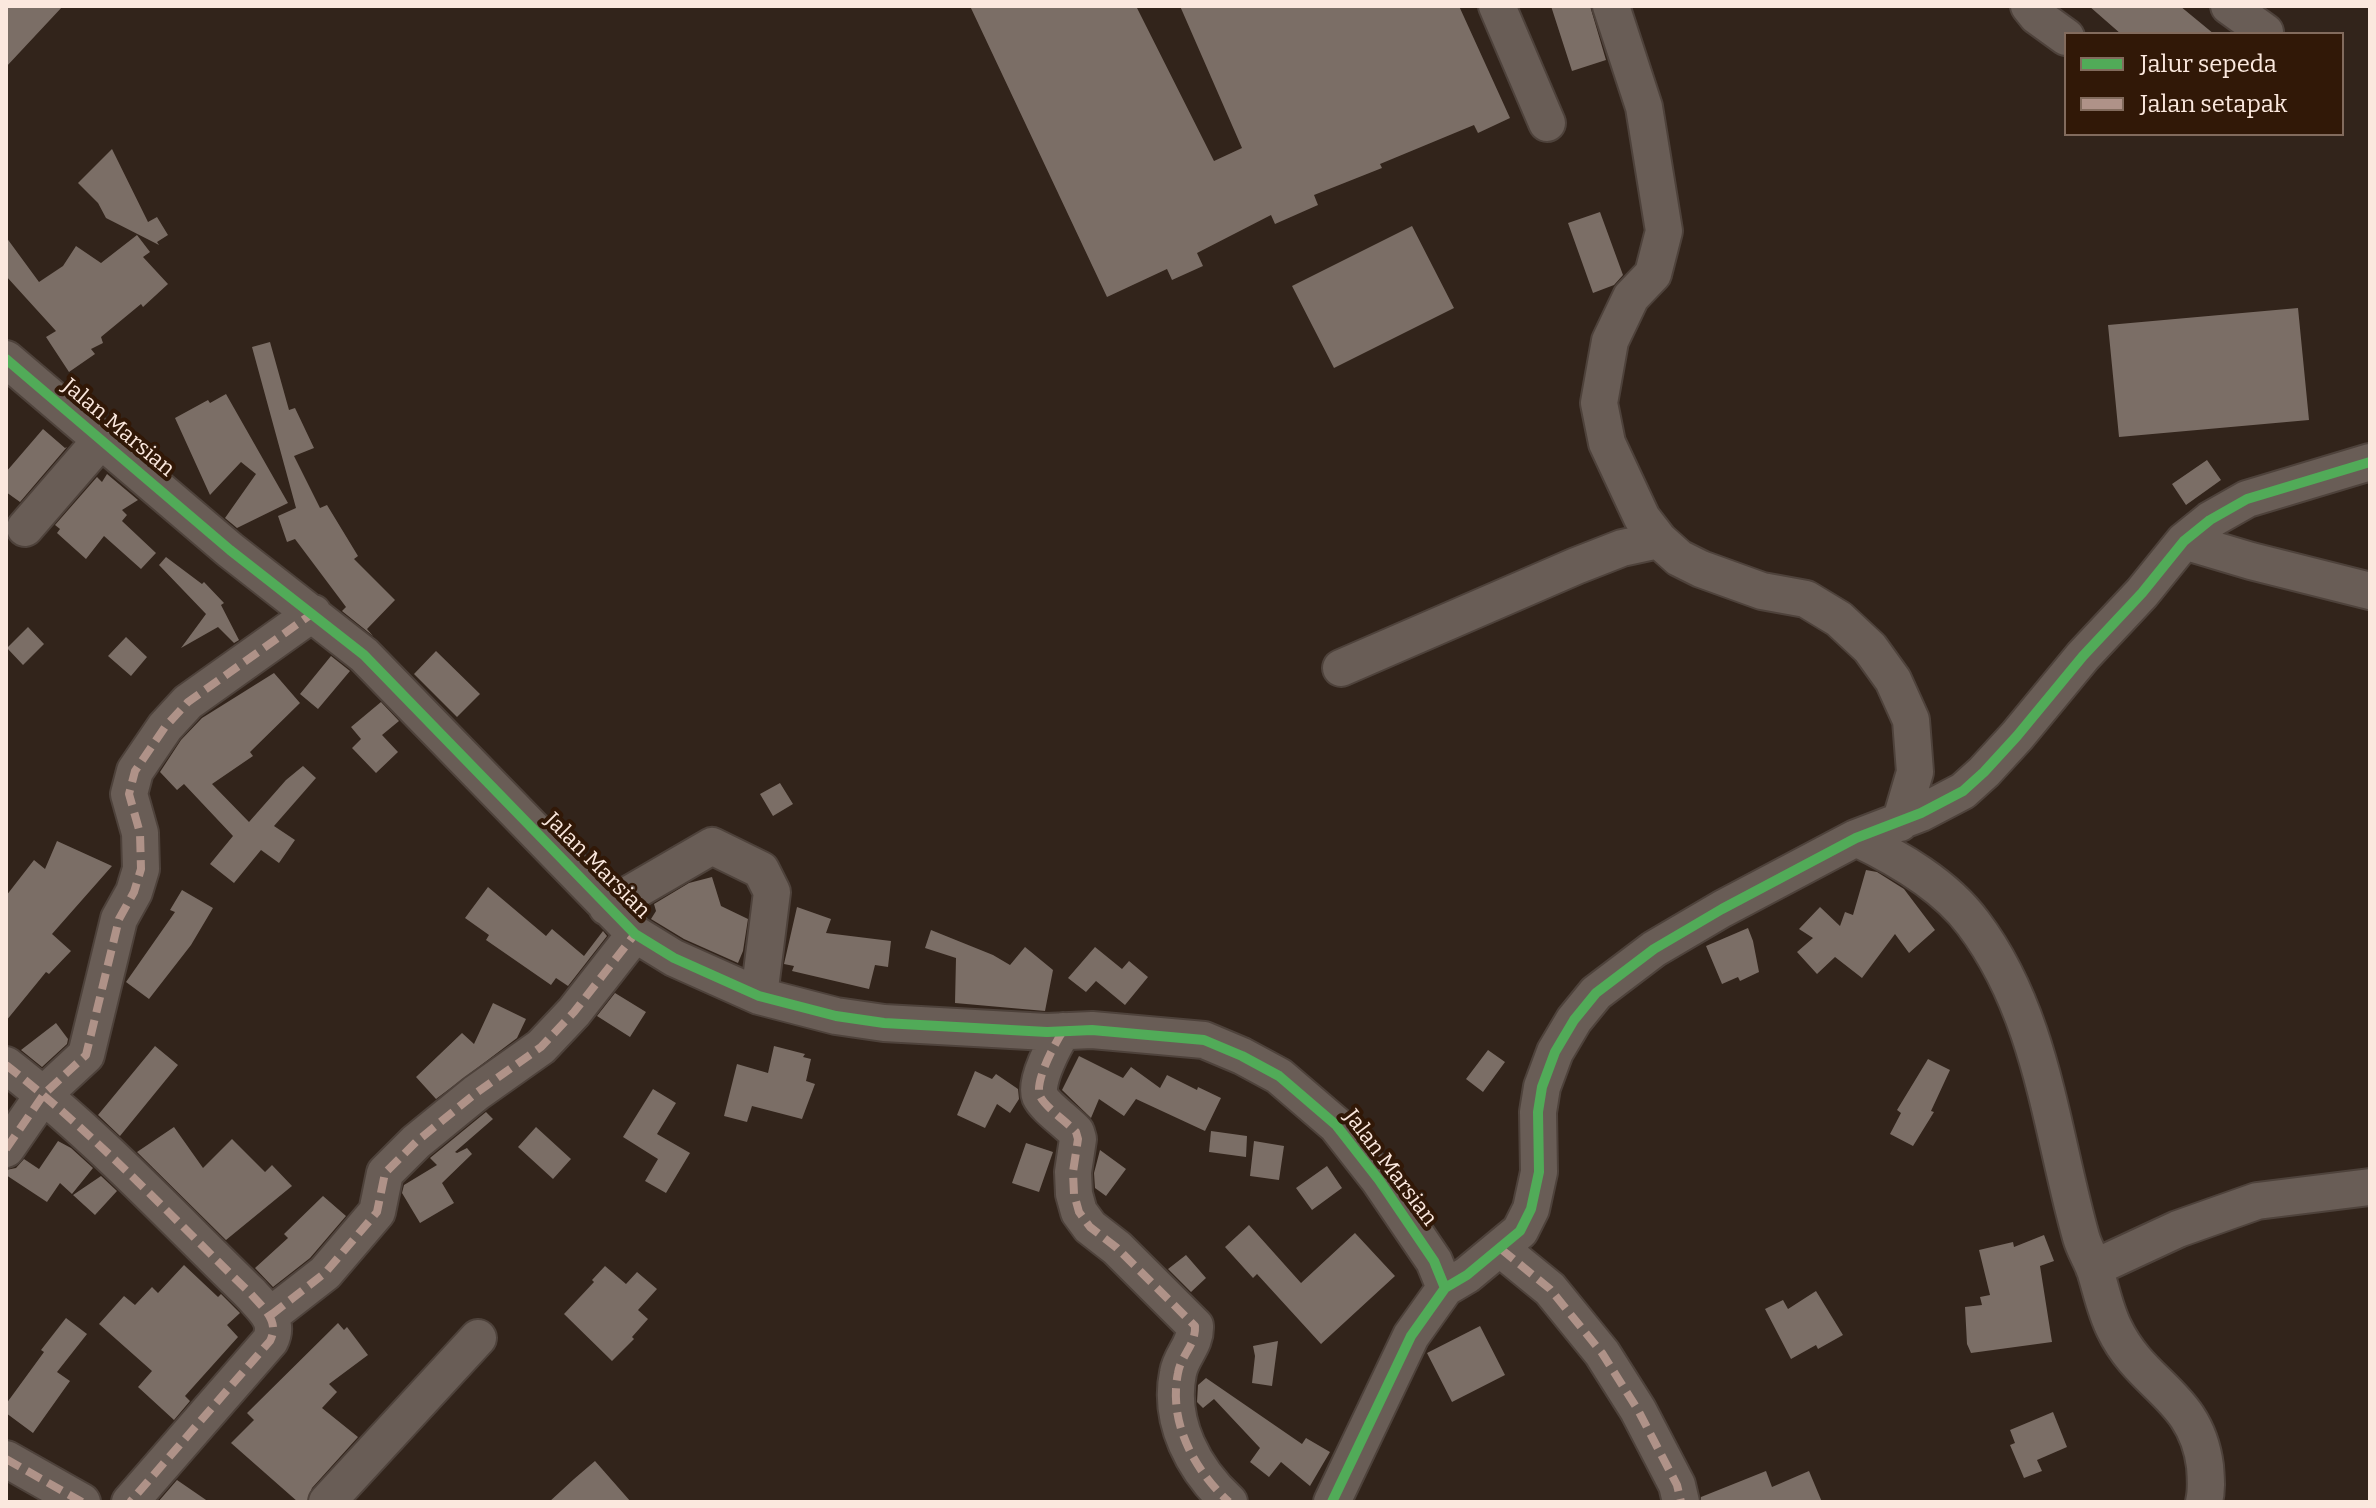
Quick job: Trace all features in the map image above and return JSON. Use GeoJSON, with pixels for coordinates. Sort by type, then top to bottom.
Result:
{"type":"FeatureCollection","features":[{"type":"Feature","properties":{"kind":"street"},"geometry":{"type":"LineString","coordinates":[[1497,6],[1547,123]]}},
{"type":"Feature","properties":{"kind":"street"},"geometry":{"type":"LineString","coordinates":[[1611,6],[1644,107],[1664,231],[1653,274],[1631,297],[1610,341],[1599,403],[1607,443],[1642,518],[1659,540],[1679,558],[1762,591],[1806,599],[1839,619],[1870,648],[1893,680],[1911,720],[1915,772],[1900,823]]}},
{"type":"Feature","properties":{"kind":"street"},"geometry":{"type":"LineString","coordinates":[[2029,6],[2037,16],[2064,36]]}},
{"type":"Feature","properties":{"kind":"street"},"geometry":{"type":"LineString","coordinates":[[2229,6],[2265,32]]}},
{"type":"Feature","properties":{"kind":"street","name":"Jalan Marsian"},"geometry":{"type":"LineString","coordinates":[[6,359],[230,550],[364,655],[635,934],[674,958],[759,996],[836,1016],[884,1023],[1092,1030],[1204,1040],[1279,1076],[1336,1125],[1379,1180],[1434,1261],[1445,1288]]}},
{"type":"Feature","properties":{"kind":"street"},"geometry":{"type":"LineString","coordinates":[[25,528],[101,440]]}},
{"type":"Feature","properties":{"kind":"street"},"geometry":{"type":"LineString","coordinates":[[1332,1502],[1411,1336],[1445,1288],[1501,1249],[1520,1231],[1531,1209],[1539,1172],[1538,1112],[1542,1087],[1555,1052],[1574,1020],[1596,993],[1654,949],[1692,926],[1856,838],[1900,823],[1963,791],[1984,772],[2184,541],[2210,520],[2247,499],[2370,462]]}},
{"type":"Feature","properties":{"kind":"street"},"geometry":{"type":"LineString","coordinates":[[1341,668],[1576,566],[1622,548],[1659,540]]}},
{"type":"Feature","properties":{"kind":"street"},"geometry":{"type":"LineString","coordinates":[[2184,541],[2370,591]]}},
{"type":"Feature","properties":{"kind":"street"},"geometry":{"type":"LineString","coordinates":[[6,1149],[44,1094],[86,1055],[119,919],[134,892],[141,869],[140,833],[129,794],[135,771],[165,727],[188,702],[313,613]]}},
{"type":"Feature","properties":{"kind":"street"},"geometry":{"type":"LineString","coordinates":[[1856,838],[1900,859],[1952,899],[1973,922],[1996,958],[2028,1027],[2082,1239],[2113,1325],[2127,1352],[2190,1416],[2202,1443],[2207,1490],[2204,1502]]}},
{"type":"Feature","properties":{"kind":"street"},"geometry":{"type":"LineString","coordinates":[[607,907],[712,846],[761,870],[773,896],[759,996]]}},
{"type":"Feature","properties":{"kind":"street"},"geometry":{"type":"LineString","coordinates":[[271,1315],[325,1273],[377,1212],[385,1173],[416,1142],[476,1093],[541,1047],[574,1012],[635,934]]}},
{"type":"Feature","properties":{"kind":"street"},"geometry":{"type":"LineString","coordinates":[[1063,1031],[1039,1087],[1040,1096],[1076,1132],[1078,1139],[1073,1172],[1079,1212],[1090,1227],[1117,1248],[1195,1326],[1194,1341],[1178,1371],[1179,1425],[1197,1469],[1229,1502]]}},
{"type":"Feature","properties":{"kind":"street"},"geometry":{"type":"LineString","coordinates":[[6,1065],[44,1094],[271,1315],[274,1334],[270,1341],[130,1502]]}},
{"type":"Feature","properties":{"kind":"street"},"geometry":{"type":"LineString","coordinates":[[2094,1268],[2178,1229],[2257,1201],[2370,1187]]}},
{"type":"Feature","properties":{"kind":"street"},"geometry":{"type":"LineString","coordinates":[[1501,1249],[1550,1289],[1602,1353],[1638,1410],[1677,1485],[1681,1502]]}},
{"type":"Feature","properties":{"kind":"street"},"geometry":{"type":"LineString","coordinates":[[327,1502],[478,1338]]}},
{"type":"Feature","properties":{"kind":"street"},"geometry":{"type":"LineString","coordinates":[[6,1459],[82,1502]]}},
{"type":"Feature","properties":{"kind":"building"},"geometry":{"type":"Polygon","coordinates":[[[6,6],[63,6],[6,67],[6,6]]]}},
{"type":"Feature","properties":{"kind":"building"},"geometry":{"type":"Polygon","coordinates":[[[970,6],[1136,6],[1214,161],[1242,148],[1180,6],[1459,6],[1510,118],[1478,133],[1474,125],[1380,164],[1382,168],[1314,195],[1318,205],[1275,224],[1271,215],[1197,253],[1203,266],[1172,280],[1167,269],[1107,297],[970,6]]]}},
{"type":"Feature","properties":{"kind":"building"},"geometry":{"type":"Polygon","coordinates":[[[1551,6],[1590,6],[1606,60],[1572,71],[1551,6]]]}},
{"type":"Feature","properties":{"kind":"building"},"geometry":{"type":"Polygon","coordinates":[[[2089,6],[2180,6],[2212,32],[2119,32],[2089,6]]]}},
{"type":"Feature","properties":{"kind":"building"},"geometry":{"type":"Polygon","coordinates":[[[112,149],[148,222],[157,217],[168,235],[157,242],[159,245],[106,218],[98,203],[78,183],[112,149]]]}},
{"type":"Feature","properties":{"kind":"building"},"geometry":{"type":"Polygon","coordinates":[[[1600,212],[1623,275],[1614,285],[1593,293],[1568,223],[1600,212]]]}},
{"type":"Feature","properties":{"kind":"building"},"geometry":{"type":"Polygon","coordinates":[[[1412,226],[1454,308],[1334,368],[1292,286],[1412,226]]]}},
{"type":"Feature","properties":{"kind":"building"},"geometry":{"type":"Polygon","coordinates":[[[137,235],[150,252],[143,257],[168,284],[143,307],[141,304],[101,337],[103,343],[91,349],[95,354],[69,372],[46,337],[56,331],[6,276],[6,237],[39,282],[63,266],[76,246],[101,263],[137,235]]]}},
{"type":"Feature","properties":{"kind":"building"},"geometry":{"type":"Polygon","coordinates":[[[2298,308],[2309,420],[2119,437],[2108,325],[2298,308]]]}},
{"type":"Feature","properties":{"kind":"building"},"geometry":{"type":"Polygon","coordinates":[[[270,342],[289,410],[295,408],[314,448],[294,456],[320,508],[327,505],[358,556],[354,559],[395,600],[367,629],[373,636],[342,611],[346,607],[295,539],[287,542],[278,516],[296,508],[252,347],[270,342]]]}},
{"type":"Feature","properties":{"kind":"building"},"geometry":{"type":"Polygon","coordinates":[[[226,394],[288,503],[237,528],[225,518],[256,474],[241,462],[210,495],[175,418],[226,394]]]}},
{"type":"Feature","properties":{"kind":"building"},"geometry":{"type":"Polygon","coordinates":[[[43,429],[67,447],[20,502],[6,492],[6,472],[43,429]]]}},
{"type":"Feature","properties":{"kind":"building"},"geometry":{"type":"Polygon","coordinates":[[[2207,460],[2221,480],[2186,505],[2172,484],[2207,460]]]}},
{"type":"Feature","properties":{"kind":"building"},"geometry":{"type":"Polygon","coordinates":[[[107,474],[138,500],[122,510],[127,515],[122,521],[156,553],[141,569],[104,536],[86,559],[57,533],[60,529],[55,525],[97,477],[102,482],[107,474]]]}},
{"type":"Feature","properties":{"kind":"building"},"geometry":{"type":"Polygon","coordinates":[[[166,557],[202,584],[204,582],[224,603],[221,605],[239,640],[234,643],[218,627],[181,648],[206,614],[159,565],[166,557]]]}},
{"type":"Feature","properties":{"kind":"building"},"geometry":{"type":"Polygon","coordinates":[[[28,627],[44,644],[23,665],[7,648],[28,627]]]}},
{"type":"Feature","properties":{"kind":"building"},"geometry":{"type":"Polygon","coordinates":[[[126,637],[147,657],[131,676],[108,656],[126,637]]]}},
{"type":"Feature","properties":{"kind":"building"},"geometry":{"type":"Polygon","coordinates":[[[436,651],[480,694],[457,717],[414,674],[436,651]]]}},
{"type":"Feature","properties":{"kind":"building"},"geometry":{"type":"Polygon","coordinates":[[[331,656],[350,671],[318,709],[300,694],[331,656]]]}},
{"type":"Feature","properties":{"kind":"building"},"geometry":{"type":"Polygon","coordinates":[[[274,673],[300,703],[250,752],[253,756],[212,784],[249,822],[286,780],[303,766],[316,778],[274,826],[295,840],[279,863],[261,850],[234,883],[210,864],[233,836],[184,784],[177,790],[160,772],[181,740],[202,718],[274,673]]]}},
{"type":"Feature","properties":{"kind":"building"},"geometry":{"type":"Polygon","coordinates":[[[381,702],[399,721],[382,735],[398,752],[376,773],[352,748],[361,739],[351,727],[381,702]]]}},
{"type":"Feature","properties":{"kind":"building"},"geometry":{"type":"Polygon","coordinates":[[[780,783],[793,804],[773,816],[760,794],[780,783]]]}},
{"type":"Feature","properties":{"kind":"building"},"geometry":{"type":"Polygon","coordinates":[[[57,841],[112,866],[52,934],[71,951],[49,974],[46,972],[6,1021],[6,896],[34,860],[45,869],[57,841]]]}},
{"type":"Feature","properties":{"kind":"building"},"geometry":{"type":"Polygon","coordinates":[[[1866,870],[1877,872],[1904,889],[1935,930],[1909,953],[1895,934],[1862,978],[1835,957],[1817,974],[1797,952],[1813,938],[1799,929],[1820,907],[1840,926],[1845,912],[1853,915],[1866,870]]]}},
{"type":"Feature","properties":{"kind":"building"},"geometry":{"type":"Polygon","coordinates":[[[712,877],[721,906],[748,919],[738,963],[684,939],[651,919],[656,911],[654,904],[689,883],[712,877]]]}},
{"type":"Feature","properties":{"kind":"building"},"geometry":{"type":"Polygon","coordinates":[[[488,887],[546,936],[552,929],[584,956],[603,931],[607,936],[568,986],[556,978],[551,985],[486,940],[489,935],[465,918],[488,887]]]}},
{"type":"Feature","properties":{"kind":"building"},"geometry":{"type":"Polygon","coordinates":[[[182,890],[213,908],[191,945],[149,999],[126,982],[175,912],[170,910],[182,890]]]}},
{"type":"Feature","properties":{"kind":"building"},"geometry":{"type":"Polygon","coordinates":[[[797,907],[831,919],[826,933],[891,941],[888,967],[875,965],[869,989],[792,971],[794,966],[784,964],[797,907]]]}},
{"type":"Feature","properties":{"kind":"building"},"geometry":{"type":"Polygon","coordinates":[[[1748,928],[1759,972],[1740,981],[1738,977],[1722,984],[1706,946],[1748,928]]]}},
{"type":"Feature","properties":{"kind":"building"},"geometry":{"type":"Polygon","coordinates":[[[931,930],[1010,965],[1025,947],[1053,970],[1045,1011],[955,1003],[956,958],[925,948],[931,930]]]}},
{"type":"Feature","properties":{"kind":"building"},"geometry":{"type":"Polygon","coordinates":[[[1095,947],[1122,969],[1129,961],[1148,977],[1125,1005],[1096,981],[1086,992],[1068,978],[1095,947]]]}},
{"type":"Feature","properties":{"kind":"building"},"geometry":{"type":"Polygon","coordinates":[[[615,993],[646,1012],[630,1037],[597,1016],[615,993]]]}},
{"type":"Feature","properties":{"kind":"building"},"geometry":{"type":"Polygon","coordinates":[[[493,1003],[526,1019],[517,1038],[436,1099],[416,1077],[462,1033],[474,1044],[493,1003]]]}},
{"type":"Feature","properties":{"kind":"building"},"geometry":{"type":"Polygon","coordinates":[[[56,1023],[68,1039],[67,1044],[42,1067],[21,1050],[56,1023]]]}},
{"type":"Feature","properties":{"kind":"building"},"geometry":{"type":"Polygon","coordinates":[[[155,1046],[178,1065],[120,1136],[98,1115],[155,1046]]]}},
{"type":"Feature","properties":{"kind":"building"},"geometry":{"type":"Polygon","coordinates":[[[774,1046],[805,1054],[803,1057],[811,1059],[806,1081],[815,1084],[802,1119],[752,1106],[747,1122],[724,1116],[737,1064],[768,1073],[774,1046]]]}},
{"type":"Feature","properties":{"kind":"building"},"geometry":{"type":"Polygon","coordinates":[[[1488,1050],[1505,1062],[1483,1092],[1466,1079],[1488,1050]]]}},
{"type":"Feature","properties":{"kind":"building"},"geometry":{"type":"Polygon","coordinates":[[[1079,1056],[1123,1078],[1131,1067],[1160,1088],[1167,1075],[1221,1098],[1205,1131],[1136,1099],[1124,1116],[1099,1099],[1091,1118],[1062,1090],[1079,1056]]]}},
{"type":"Feature","properties":{"kind":"building"},"geometry":{"type":"Polygon","coordinates":[[[1928,1059],[1950,1070],[1931,1111],[1934,1112],[1913,1146],[1890,1134],[1901,1113],[1897,1110],[1928,1059]]]}},
{"type":"Feature","properties":{"kind":"building"},"geometry":{"type":"Polygon","coordinates":[[[975,1071],[992,1079],[996,1074],[1018,1089],[1019,1099],[1010,1113],[997,1104],[985,1128],[957,1115],[975,1071]]]}},
{"type":"Feature","properties":{"kind":"building"},"geometry":{"type":"Polygon","coordinates":[[[653,1089],[676,1103],[657,1134],[690,1153],[666,1193],[645,1181],[658,1159],[623,1137],[653,1089]]]}},
{"type":"Feature","properties":{"kind":"building"},"geometry":{"type":"Polygon","coordinates":[[[486,1112],[493,1119],[455,1152],[467,1148],[472,1154],[442,1183],[454,1203],[420,1223],[402,1193],[404,1185],[437,1165],[430,1158],[486,1112]]]}},
{"type":"Feature","properties":{"kind":"building"},"geometry":{"type":"Polygon","coordinates":[[[174,1127],[203,1168],[232,1139],[265,1172],[272,1165],[292,1186],[226,1240],[137,1152],[174,1127]]]}},
{"type":"Feature","properties":{"kind":"building"},"geometry":{"type":"Polygon","coordinates":[[[536,1127],[571,1159],[553,1179],[518,1147],[536,1127]]]}},
{"type":"Feature","properties":{"kind":"building"},"geometry":{"type":"Polygon","coordinates":[[[1211,1131],[1247,1136],[1246,1157],[1209,1152],[1211,1131]]]}},
{"type":"Feature","properties":{"kind":"building"},"geometry":{"type":"Polygon","coordinates":[[[58,1141],[93,1168],[72,1194],[60,1183],[47,1202],[6,1175],[6,1170],[16,1168],[24,1159],[39,1169],[58,1141]]]}},
{"type":"Feature","properties":{"kind":"building"},"geometry":{"type":"Polygon","coordinates":[[[1254,1141],[1284,1146],[1279,1180],[1250,1176],[1254,1141]]]}},
{"type":"Feature","properties":{"kind":"building"},"geometry":{"type":"Polygon","coordinates":[[[1026,1143],[1053,1152],[1039,1192],[1012,1183],[1026,1143]]]}},
{"type":"Feature","properties":{"kind":"building"},"geometry":{"type":"Polygon","coordinates":[[[1100,1150],[1126,1169],[1106,1196],[1095,1188],[1094,1173],[1100,1150]]]}},
{"type":"Feature","properties":{"kind":"building"},"geometry":{"type":"Polygon","coordinates":[[[1327,1166],[1342,1188],[1312,1210],[1296,1188],[1327,1166]]]}},
{"type":"Feature","properties":{"kind":"building"},"geometry":{"type":"Polygon","coordinates":[[[101,1176],[117,1191],[95,1215],[73,1195],[101,1176]]]}},
{"type":"Feature","properties":{"kind":"building"},"geometry":{"type":"Polygon","coordinates":[[[323,1196],[346,1216],[310,1258],[273,1287],[255,1268],[288,1238],[284,1234],[323,1196]]]}},
{"type":"Feature","properties":{"kind":"building"},"geometry":{"type":"Polygon","coordinates":[[[1249,1225],[1301,1283],[1355,1233],[1395,1276],[1321,1344],[1257,1274],[1253,1278],[1225,1247],[1249,1225]]]}},
{"type":"Feature","properties":{"kind":"building"},"geometry":{"type":"Polygon","coordinates":[[[2044,1235],[2054,1261],[2040,1266],[2052,1342],[1971,1353],[1967,1344],[1965,1307],[1982,1305],[1980,1297],[1990,1295],[1979,1250],[2013,1242],[2014,1247],[2044,1235]]]}},
{"type":"Feature","properties":{"kind":"building"},"geometry":{"type":"Polygon","coordinates":[[[1186,1255],[1206,1278],[1191,1292],[1168,1269],[1186,1255]]]}},
{"type":"Feature","properties":{"kind":"building"},"geometry":{"type":"Polygon","coordinates":[[[184,1265],[240,1313],[227,1325],[238,1337],[185,1396],[190,1401],[174,1420],[138,1387],[152,1371],[99,1324],[124,1296],[135,1305],[152,1287],[158,1293],[184,1265]]]}},
{"type":"Feature","properties":{"kind":"building"},"geometry":{"type":"Polygon","coordinates":[[[605,1266],[626,1284],[637,1272],[657,1289],[638,1310],[648,1319],[612,1361],[564,1314],[605,1266]]]}},
{"type":"Feature","properties":{"kind":"building"},"geometry":{"type":"Polygon","coordinates":[[[1816,1291],[1843,1335],[1791,1359],[1765,1309],[1783,1300],[1788,1309],[1816,1291]]]}},
{"type":"Feature","properties":{"kind":"building"},"geometry":{"type":"Polygon","coordinates":[[[66,1318],[87,1334],[57,1372],[70,1381],[33,1433],[6,1413],[6,1404],[66,1318]]]}},
{"type":"Feature","properties":{"kind":"building"},"geometry":{"type":"Polygon","coordinates":[[[338,1323],[344,1330],[347,1327],[368,1355],[329,1384],[337,1392],[322,1408],[358,1437],[312,1488],[307,1502],[298,1502],[231,1443],[254,1420],[247,1413],[338,1323]]]}},
{"type":"Feature","properties":{"kind":"building"},"geometry":{"type":"Polygon","coordinates":[[[1480,1326],[1505,1375],[1452,1402],[1427,1353],[1480,1326]]]}},
{"type":"Feature","properties":{"kind":"building"},"geometry":{"type":"Polygon","coordinates":[[[1278,1341],[1272,1386],[1252,1383],[1253,1346],[1278,1341]]]}},
{"type":"Feature","properties":{"kind":"building"},"geometry":{"type":"Polygon","coordinates":[[[1206,1378],[1302,1444],[1306,1438],[1330,1452],[1310,1486],[1281,1462],[1269,1477],[1250,1462],[1260,1448],[1214,1399],[1203,1408],[1197,1402],[1198,1385],[1206,1378]]]}},
{"type":"Feature","properties":{"kind":"building"},"geometry":{"type":"Polygon","coordinates":[[[2053,1412],[2067,1447],[2037,1460],[2042,1471],[2024,1478],[2010,1445],[2015,1443],[2010,1430],[2053,1412]]]}},
{"type":"Feature","properties":{"kind":"building"},"geometry":{"type":"Polygon","coordinates":[[[595,1461],[631,1502],[549,1502],[574,1479],[595,1461]]]}},
{"type":"Feature","properties":{"kind":"building"},"geometry":{"type":"Polygon","coordinates":[[[1766,1471],[1772,1487],[1809,1471],[1822,1502],[1701,1502],[1701,1497],[1766,1471]]]}},
{"type":"Feature","properties":{"kind":"building"},"geometry":{"type":"Polygon","coordinates":[[[177,1480],[209,1502],[158,1502],[177,1480]]]}},
{"type":"Feature","properties":{"kind":"marked path"},"geometry":{"type":"LineString","coordinates":[[6,1149],[44,1094],[86,1055],[119,919],[134,892],[141,869],[140,833],[129,794],[135,771],[165,727],[188,702],[313,613]]}},
{"type":"Feature","properties":{"kind":"marked path"},"geometry":{"type":"LineString","coordinates":[[271,1315],[325,1273],[377,1212],[385,1173],[416,1142],[476,1093],[541,1047],[574,1012],[635,934]]}},
{"type":"Feature","properties":{"kind":"marked path"},"geometry":{"type":"LineString","coordinates":[[1063,1031],[1046,1063],[1039,1090],[1046,1105],[1076,1132],[1078,1139],[1073,1172],[1079,1212],[1090,1227],[1117,1248],[1195,1326],[1193,1339],[1178,1373],[1177,1409],[1195,1460],[1229,1502]]}},
{"type":"Feature","properties":{"kind":"marked path"},"geometry":{"type":"LineString","coordinates":[[6,1065],[70,1118],[132,1176],[251,1294],[272,1321],[270,1341],[130,1502]]}},
{"type":"Feature","properties":{"kind":"marked path"},"geometry":{"type":"LineString","coordinates":[[1501,1249],[1550,1289],[1602,1353],[1638,1410],[1677,1485],[1681,1502]]}},
{"type":"Feature","properties":{"kind":"marked path"},"geometry":{"type":"LineString","coordinates":[[6,1459],[82,1502]]}},
{"type":"Feature","properties":{"kind":"cycle path"},"geometry":{"type":"LineString","coordinates":[[6,359],[230,550],[364,655],[635,934],[674,958],[759,996],[836,1016],[884,1023],[1047,1032],[1092,1030],[1204,1040],[1242,1056],[1279,1076],[1336,1125],[1379,1180],[1434,1261],[1445,1288]]}},
{"type":"Feature","properties":{"kind":"cycle path"},"geometry":{"type":"LineString","coordinates":[[1332,1502],[1411,1336],[1445,1288],[1467,1275],[1520,1231],[1531,1209],[1539,1172],[1538,1112],[1542,1087],[1555,1052],[1574,1020],[1596,993],[1654,949],[1722,909],[1856,838],[1921,813],[1963,791],[2017,736],[2184,541],[2210,520],[2247,499],[2370,462]]}}]}
